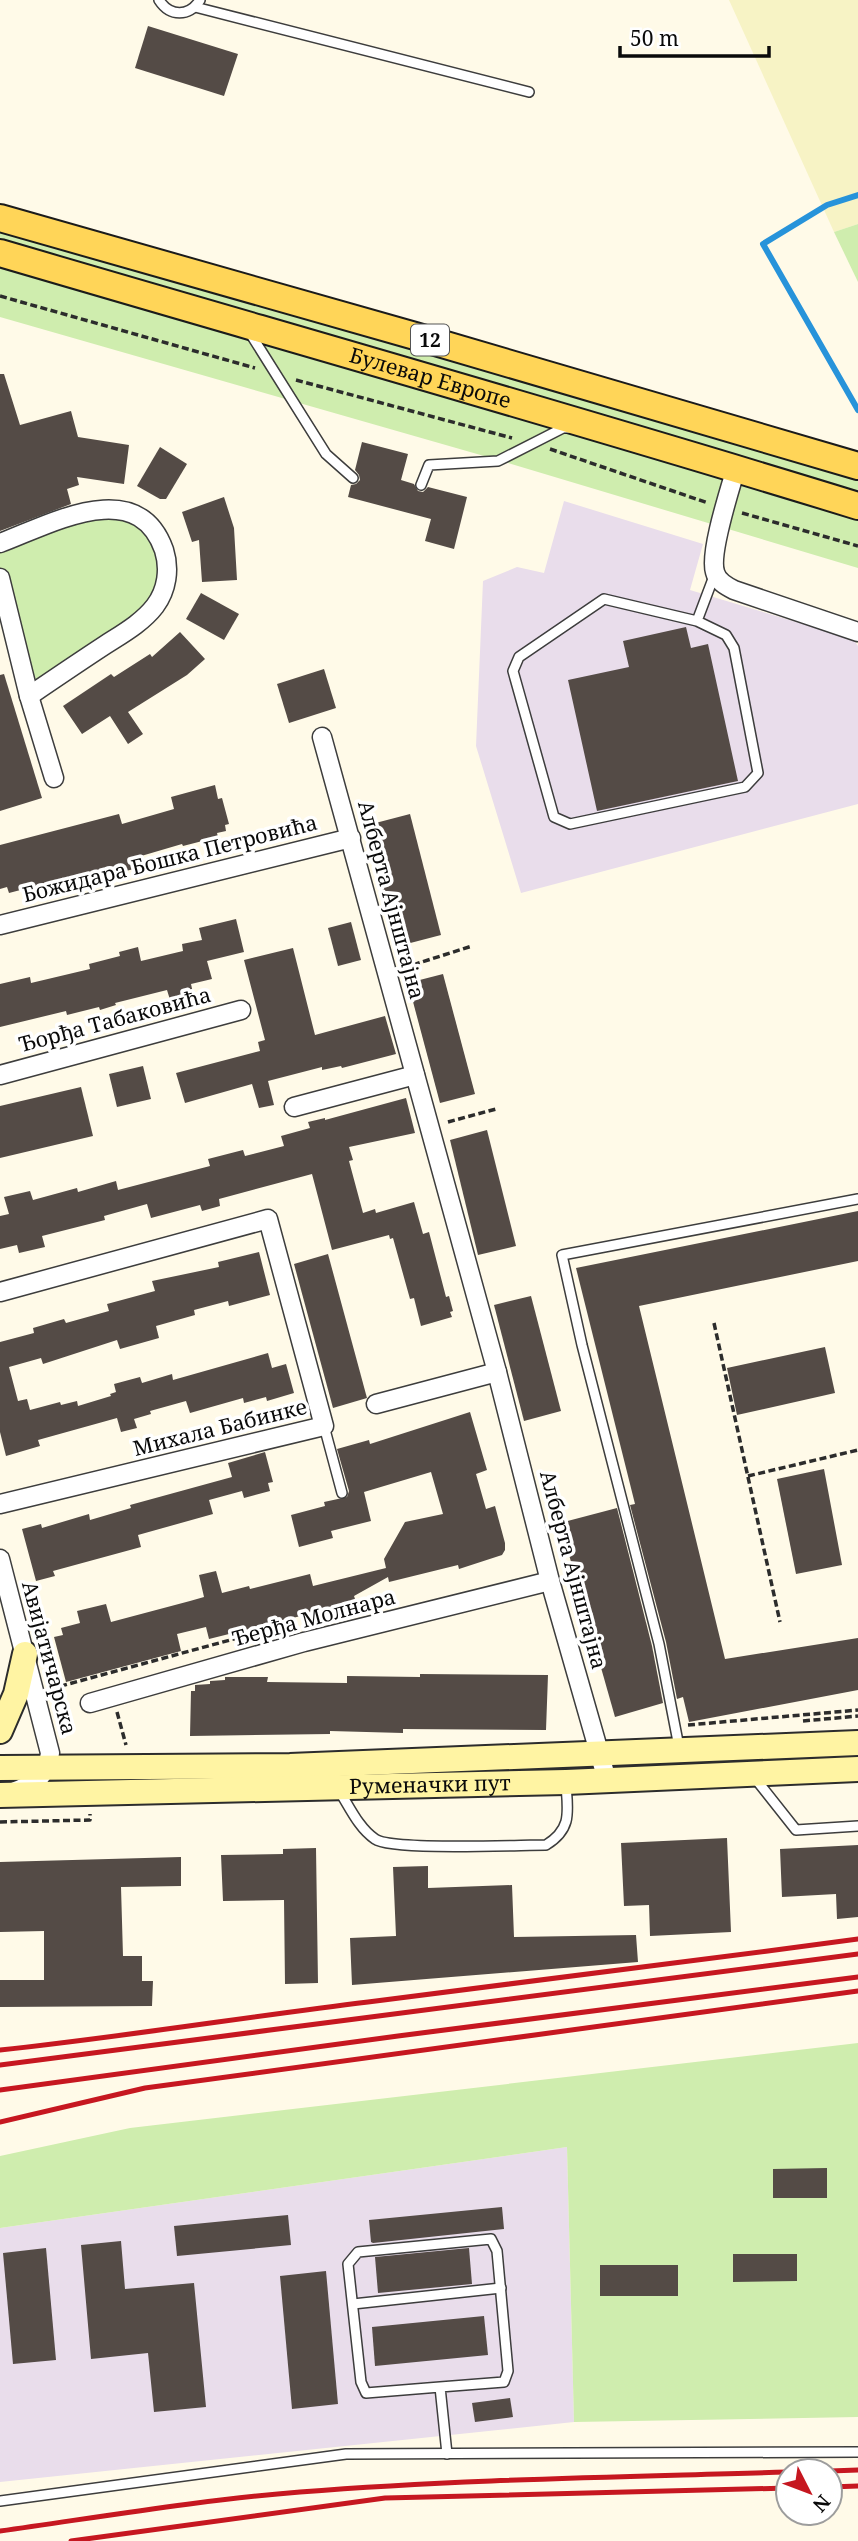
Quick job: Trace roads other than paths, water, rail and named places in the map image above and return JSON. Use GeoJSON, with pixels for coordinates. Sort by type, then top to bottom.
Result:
{"type":"FeatureCollection","features":[{"type":"Feature","properties":{"kind":"main road","name":"Булевар Европе"},"geometry":{"type":"LineString","coordinates":[[0,218],[428,340],[858,467]]}},
{"type":"Feature","properties":{"kind":"main road","name":"Булевар Европе"},"geometry":{"type":"LineString","coordinates":[[0,253],[858,506]]}},
{"type":"Feature","properties":{"kind":"main road"},"geometry":{"type":"LineString","coordinates":[[0,1731],[16,1694],[25,1654]]}},
{"type":"Feature","properties":{"kind":"main road","name":"Руменачки пут"},"geometry":{"type":"LineString","coordinates":[[0,1768],[303,1766],[858,1743]]}},
{"type":"Feature","properties":{"kind":"main road","name":"Руменачки пут"},"geometry":{"type":"LineString","coordinates":[[2,1795],[566,1782],[858,1769]]}},
{"type":"Feature","properties":{"kind":"street"},"geometry":{"type":"LineString","coordinates":[[736,468],[718,532],[715,574],[723,584],[734,590],[858,632]]}},
{"type":"Feature","properties":{"kind":"street"},"geometry":{"type":"LineString","coordinates":[[0,543],[85,512],[116,509],[144,521],[158,536],[166,555],[165,585],[162,595],[150,612],[29,696]]}},
{"type":"Feature","properties":{"kind":"street"},"geometry":{"type":"LineString","coordinates":[[0,578],[29,696],[54,778]]}},
{"type":"Feature","properties":{"kind":"street","name":"Алберта Ајнштајна"},"geometry":{"type":"LineString","coordinates":[[322,737],[497,1372],[550,1581],[607,1780]]}},
{"type":"Feature","properties":{"kind":"street","name":"Божидара Бошка Петровића"},"geometry":{"type":"LineString","coordinates":[[0,925],[351,838]]}},
{"type":"Feature","properties":{"kind":"street","name":"Ђорђа Табаковића"},"geometry":{"type":"LineString","coordinates":[[0,1075],[241,1010]]}},
{"type":"Feature","properties":{"kind":"street"},"geometry":{"type":"LineString","coordinates":[[294,1107],[415,1075]]}},
{"type":"Feature","properties":{"kind":"street","name":"Михала Бабинке"},"geometry":{"type":"LineString","coordinates":[[0,1292],[268,1219],[324,1426],[0,1504]]}},
{"type":"Feature","properties":{"kind":"street"},"geometry":{"type":"LineString","coordinates":[[376,1404],[497,1372]]}},
{"type":"Feature","properties":{"kind":"street","name":"Авијатичарска"},"geometry":{"type":"LineString","coordinates":[[0,1559],[50,1750],[48,1769]]}},
{"type":"Feature","properties":{"kind":"street","name":"Ђерђа Молнара"},"geometry":{"type":"LineString","coordinates":[[90,1703],[303,1642],[550,1581]]}},
{"type":"Feature","properties":{"kind":"street","name":"Руменачки пут"},"geometry":{"type":"LineString","coordinates":[[2,1795],[30,1784],[48,1769]]}},
{"type":"Feature","properties":{"kind":"lane"},"geometry":{"type":"LineString","coordinates":[[159,0],[174,13],[186,13],[198,3],[529,93]]}},
{"type":"Feature","properties":{"kind":"lane"},"geometry":{"type":"LineString","coordinates":[[246,326],[326,454],[353,478]]}},
{"type":"Feature","properties":{"kind":"lane"},"geometry":{"type":"LineString","coordinates":[[421,485],[429,465],[498,461],[563,428],[594,426]]}},
{"type":"Feature","properties":{"kind":"lane"},"geometry":{"type":"LineString","coordinates":[[697,621],[715,574]]}},
{"type":"Feature","properties":{"kind":"lane"},"geometry":{"type":"LineString","coordinates":[[604,599],[697,621],[726,635],[734,648],[758,773],[745,787],[570,824],[554,817],[513,671],[519,657],[604,599]]}},
{"type":"Feature","properties":{"kind":"lane"},"geometry":{"type":"LineString","coordinates":[[680,1751],[659,1644],[582,1345],[562,1255],[858,1199]]}},
{"type":"Feature","properties":{"kind":"lane"},"geometry":{"type":"LineString","coordinates":[[324,1426],[342,1493]]}},
{"type":"Feature","properties":{"kind":"lane"},"geometry":{"type":"LineString","coordinates":[[753,1775],[796,1830],[858,1826]]}},
{"type":"Feature","properties":{"kind":"lane"},"geometry":{"type":"LineString","coordinates":[[337,1787],[356,1819],[376,1840],[402,1846],[546,1845],[560,1836],[568,1817],[566,1782]]}},
{"type":"Feature","properties":{"kind":"lane"},"geometry":{"type":"LineString","coordinates":[[491,2239],[497,2251],[501,2288],[508,2371],[503,2382],[366,2393],[361,2382],[348,2264],[358,2252],[491,2239]]}},
{"type":"Feature","properties":{"kind":"lane"},"geometry":{"type":"LineString","coordinates":[[353,2304],[501,2288]]}},
{"type":"Feature","properties":{"kind":"lane"},"geometry":{"type":"LineString","coordinates":[[440,2387],[447,2454]]}},
{"type":"Feature","properties":{"kind":"lane"},"geometry":{"type":"LineString","coordinates":[[0,2501],[346,2454],[858,2452]]}},
{"type":"Feature","properties":{"kind":"waterway"},"geometry":{"type":"LineString","coordinates":[[858,195],[827,205],[763,244],[858,410]]}},
{"type":"Feature","properties":{"kind":"railway"},"geometry":{"type":"LineString","coordinates":[[0,2050],[858,1939]]}},
{"type":"Feature","properties":{"kind":"railway"},"geometry":{"type":"LineString","coordinates":[[0,2065],[858,1954]]}},
{"type":"Feature","properties":{"kind":"railway"},"geometry":{"type":"LineString","coordinates":[[0,2090],[858,1977]]}},
{"type":"Feature","properties":{"kind":"railway"},"geometry":{"type":"LineString","coordinates":[[0,2122],[145,2088],[858,1991]]}},
{"type":"Feature","properties":{"kind":"railway"},"geometry":{"type":"LineString","coordinates":[[844,2470],[858,2470]]}},
{"type":"Feature","properties":{"kind":"railway"},"geometry":{"type":"LineString","coordinates":[[0,2531],[188,2504],[300,2492],[483,2481],[774,2472]]}},
{"type":"Feature","properties":{"kind":"railway"},"geometry":{"type":"LineString","coordinates":[[844,2486],[858,2486]]}},
{"type":"Feature","properties":{"kind":"railway"},"geometry":{"type":"LineString","coordinates":[[71,2541],[385,2498],[774,2488]]}}]}
